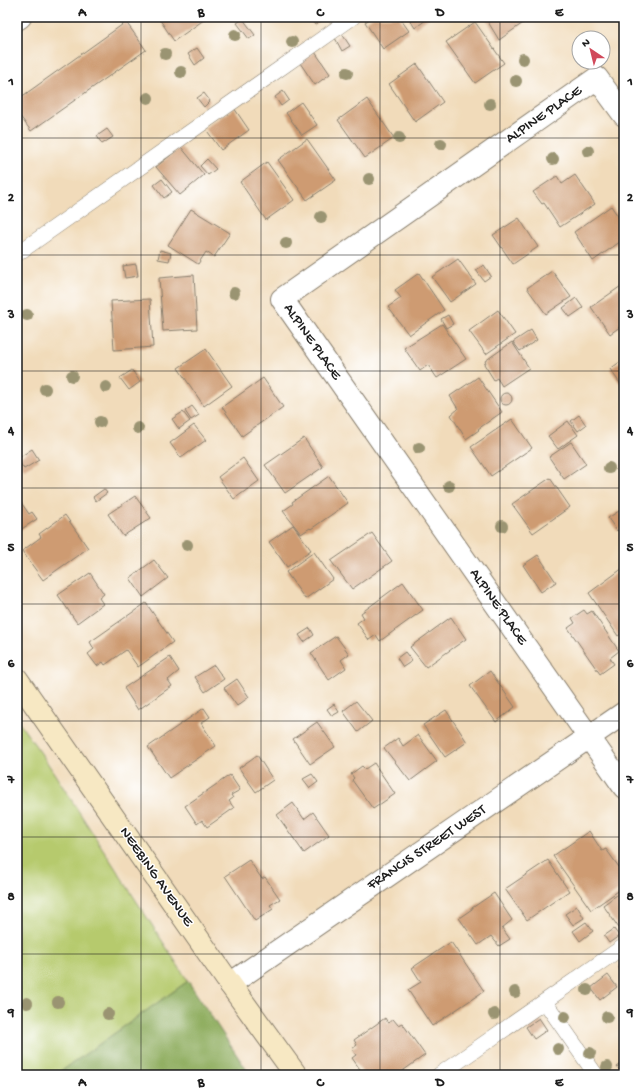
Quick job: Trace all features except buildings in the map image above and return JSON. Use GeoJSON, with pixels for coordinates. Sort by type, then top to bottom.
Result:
{"type":"FeatureCollection","features":[{"type":"Feature","properties":{"kind":"main road","name":"NEEBING AVENUE"},"geometry":{"type":"LineString","coordinates":[[17,678],[230,984],[296,1075]]}},
{"type":"Feature","properties":{"kind":"street"},"geometry":{"type":"LineString","coordinates":[[17,20],[20,17]]}},
{"type":"Feature","properties":{"kind":"street","name":"ALPINE PLACE"},"geometry":{"type":"LineString","coordinates":[[589,738],[282,299],[597,78],[624,115]]}},
{"type":"Feature","properties":{"kind":"street","name":"FRANCIS STREET WEST"},"geometry":{"type":"LineString","coordinates":[[230,984],[589,738],[624,712]]}},
{"type":"Feature","properties":{"kind":"street"},"geometry":{"type":"LineString","coordinates":[[589,738],[624,787]]}},
{"type":"Feature","properties":{"kind":"lane"},"geometry":{"type":"LineString","coordinates":[[17,254],[353,17]]}},
{"type":"Feature","properties":{"kind":"lane"},"geometry":{"type":"LineString","coordinates":[[439,1075],[624,946]]}},
{"type":"Feature","properties":{"kind":"lane"},"geometry":{"type":"LineString","coordinates":[[545,1002],[596,1075]]}},
{"type":"Feature","properties":{"kind":"green space"},"geometry":{"type":"Polygon","coordinates":[[[17,720],[43,756],[188,981],[56,1075],[17,1075],[17,720]]]}},
{"type":"Feature","properties":{"kind":"green space"},"geometry":{"type":"Polygon","coordinates":[[[188,981],[250,1075],[56,1075],[188,981]]]}}]}
